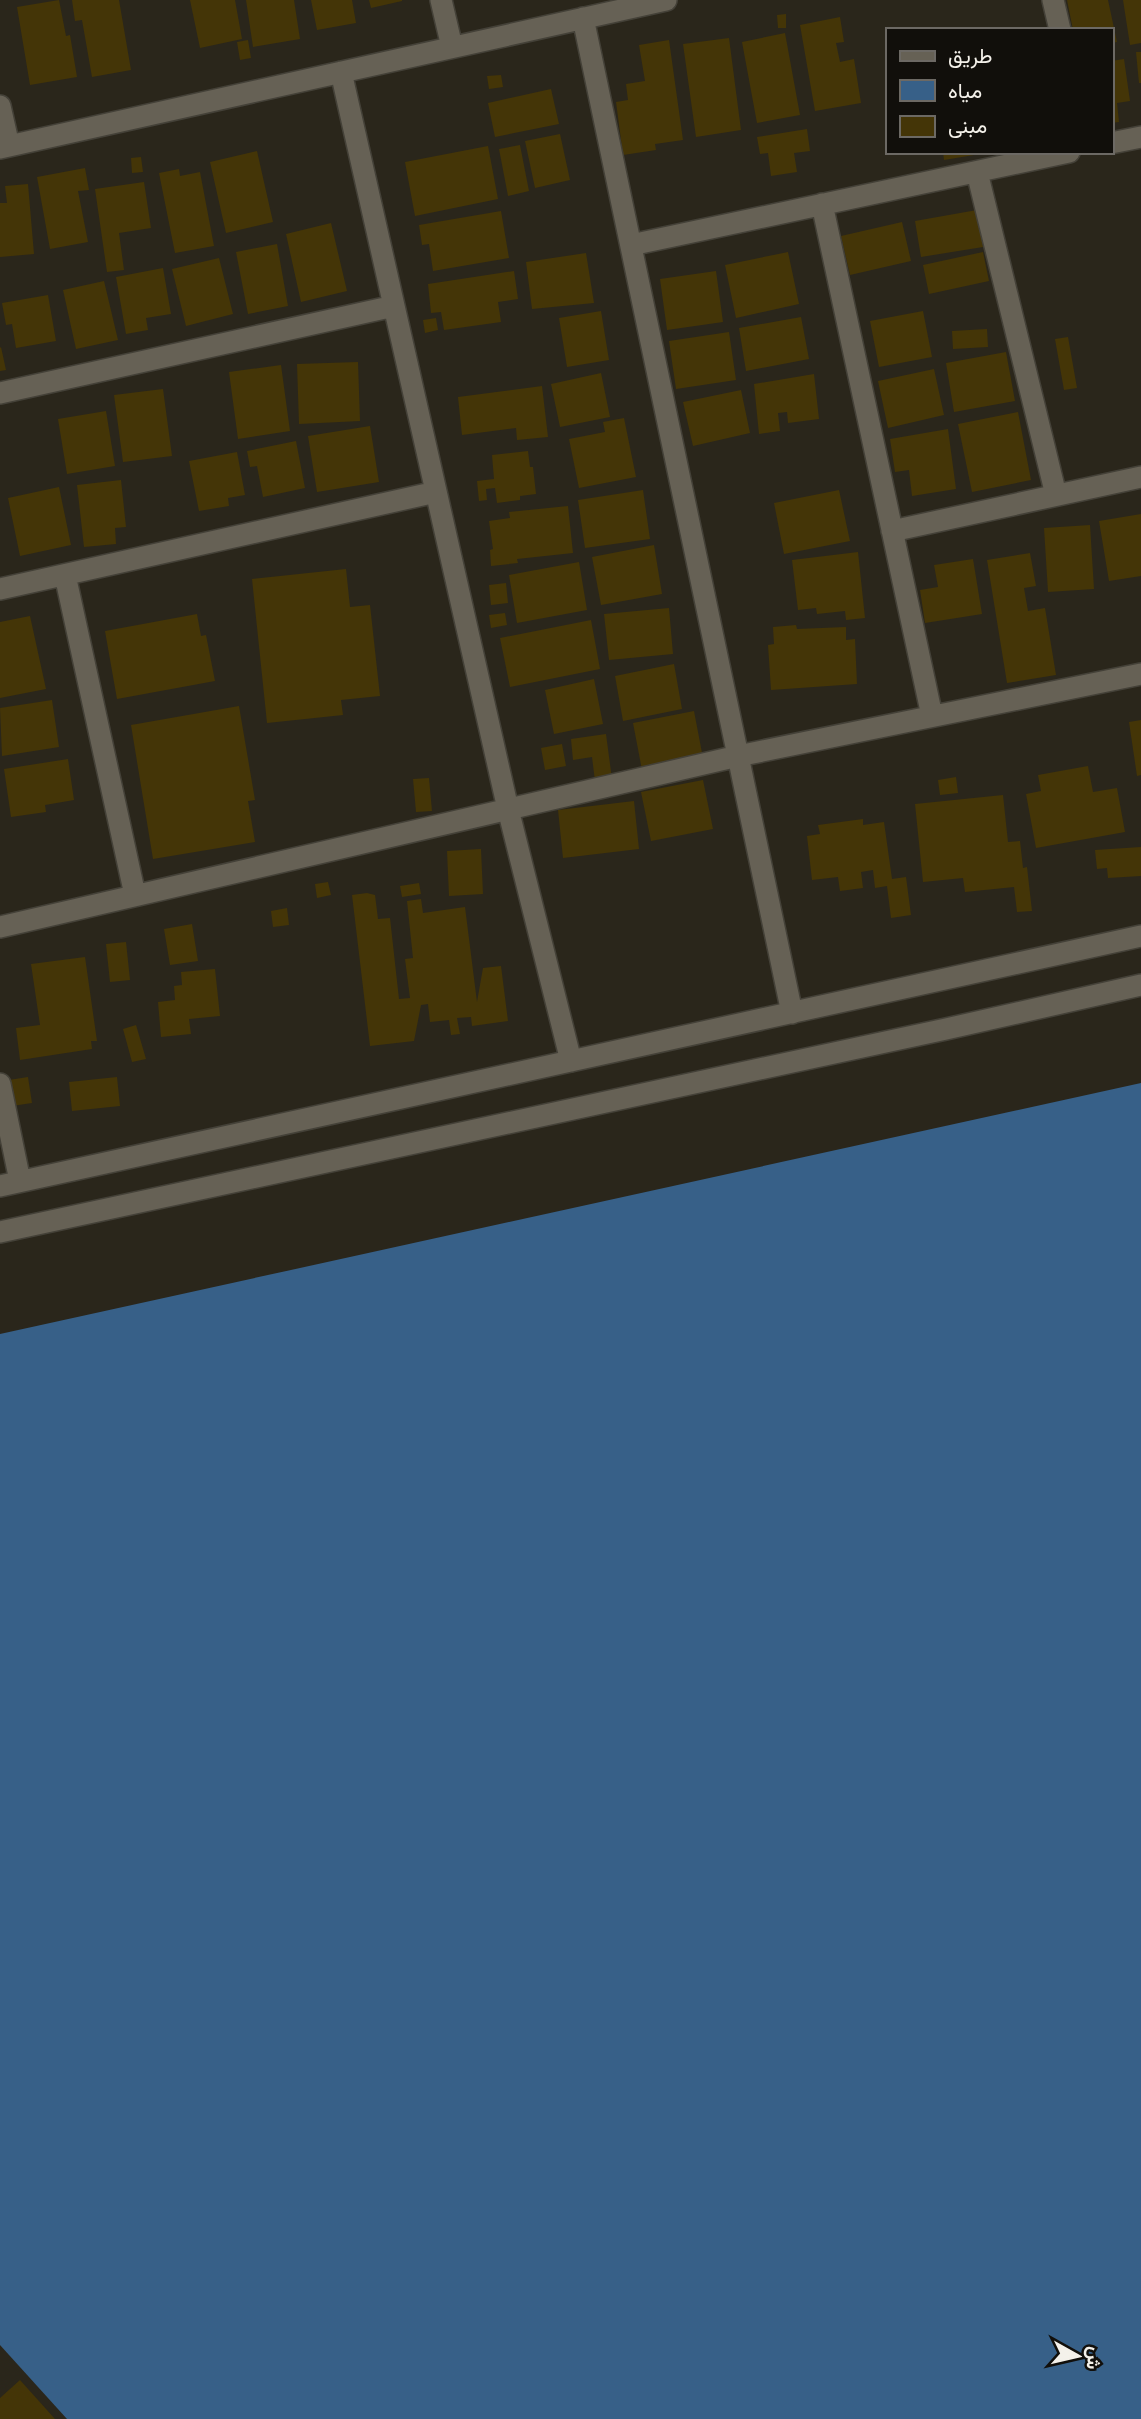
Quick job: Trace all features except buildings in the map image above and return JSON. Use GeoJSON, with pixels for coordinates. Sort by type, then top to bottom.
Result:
{"type":"FeatureCollection","features":[{"type":"Feature","properties":{"kind":"street"},"geometry":{"type":"LineString","coordinates":[[441,0],[452,47]]}},
{"type":"Feature","properties":{"kind":"street"},"geometry":{"type":"LineString","coordinates":[[0,106],[4,147],[666,0]]}},
{"type":"Feature","properties":{"kind":"street"},"geometry":{"type":"LineString","coordinates":[[1053,0],[1060,28]]}},
{"type":"Feature","properties":{"kind":"street"},"geometry":{"type":"LineString","coordinates":[[583,18],[792,1013]]}},
{"type":"Feature","properties":{"kind":"street"},"geometry":{"type":"LineString","coordinates":[[341,72],[508,809],[571,1062]]}},
{"type":"Feature","properties":{"kind":"street"},"geometry":{"type":"LineString","coordinates":[[1113,143],[1141,137]]}},
{"type":"Feature","properties":{"kind":"street"},"geometry":{"type":"LineString","coordinates":[[631,245],[1060,154]]}},
{"type":"Feature","properties":{"kind":"street"},"geometry":{"type":"LineString","coordinates":[[977,172],[1056,495]]}},
{"type":"Feature","properties":{"kind":"street"},"geometry":{"type":"LineString","coordinates":[[822,204],[932,716]]}},
{"type":"Feature","properties":{"kind":"street"},"geometry":{"type":"LineString","coordinates":[[0,393],[394,306]]}},
{"type":"Feature","properties":{"kind":"street"},"geometry":{"type":"LineString","coordinates":[[892,531],[1141,477]]}},
{"type":"Feature","properties":{"kind":"street"},"geometry":{"type":"LineString","coordinates":[[0,589],[436,492]]}},
{"type":"Feature","properties":{"kind":"street"},"geometry":{"type":"LineString","coordinates":[[65,575],[135,895]]}},
{"type":"Feature","properties":{"kind":"street"},"geometry":{"type":"LineString","coordinates":[[0,927],[738,755],[1141,674]]}},
{"type":"Feature","properties":{"kind":"street"},"geometry":{"type":"LineString","coordinates":[[0,1084],[10,1184],[1141,936]]}},
{"type":"Feature","properties":{"kind":"street"},"geometry":{"type":"LineString","coordinates":[[0,1232],[1141,985]]}},
{"type":"Feature","properties":{"kind":"water"},"geometry":{"type":"Polygon","coordinates":[[[1141,1083],[1141,2419],[67,2419],[0,2345],[0,1334],[1141,1083]]]}}]}
